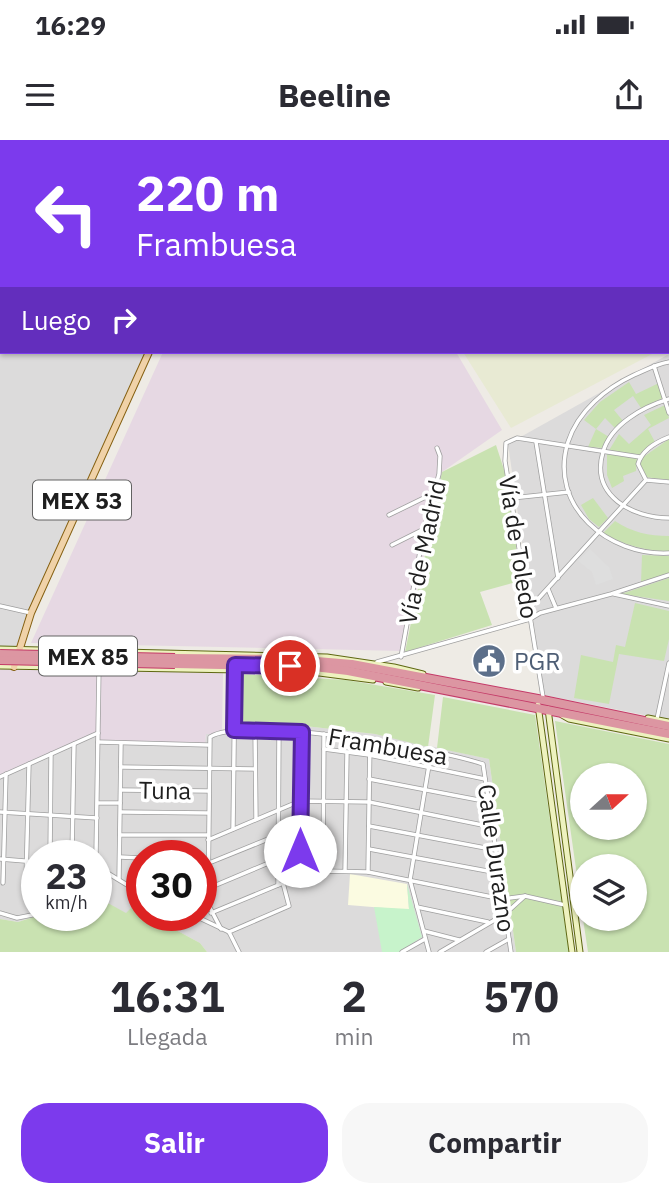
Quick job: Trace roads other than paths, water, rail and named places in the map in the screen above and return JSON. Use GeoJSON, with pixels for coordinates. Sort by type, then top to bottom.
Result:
{"type":"FeatureCollection","features":[{"type":"Feature","properties":{"kind":"highway","name":"MEX 85"},"geometry":{"type":"LineString","coordinates":[[0,654],[175,661],[235,668],[337,669],[540,700],[669,724]]}},
{"type":"Feature","properties":{"kind":"highway","name":"MEX 85"},"geometry":{"type":"LineString","coordinates":[[0,660],[337,662],[426,682]]}},
{"type":"Feature","properties":{"kind":"highway","name":"MEX 85"},"geometry":{"type":"LineString","coordinates":[[540,700],[548,710],[669,734]]}},
{"type":"Feature","properties":{"kind":"main road","name":"MEX 53"},"geometry":{"type":"LineString","coordinates":[[14,667],[31,612],[148,354]]}},
{"type":"Feature","properties":{"kind":"street"},"geometry":{"type":"LineString","coordinates":[[669,362],[626,379],[598,398],[582,415],[567,446],[566,469],[569,492],[583,517],[598,532],[624,547],[648,553],[669,553]]}},
{"type":"Feature","properties":{"kind":"street"},"geometry":{"type":"LineString","coordinates":[[654,366],[669,412]]}},
{"type":"Feature","properties":{"kind":"street"},"geometry":{"type":"LineString","coordinates":[[667,400],[624,422],[603,453],[604,481],[609,492],[622,506],[639,514],[669,518]]}},
{"type":"Feature","properties":{"kind":"street"},"geometry":{"type":"LineString","coordinates":[[646,480],[638,467],[640,457],[654,444],[669,437]]}},
{"type":"Feature","properties":{"kind":"street","name":"Vía de Toledo"},"geometry":{"type":"LineString","coordinates":[[536,441],[514,439],[506,443],[505,461],[540,700]]}},
{"type":"Feature","properties":{"kind":"street"},"geometry":{"type":"LineString","coordinates":[[558,578],[536,441],[640,457]]}},
{"type":"Feature","properties":{"kind":"street","name":"Vía de Madrid"},"geometry":{"type":"LineString","coordinates":[[401,657],[424,528],[440,465],[437,448]]}},
{"type":"Feature","properties":{"kind":"street"},"geometry":{"type":"LineString","coordinates":[[528,610],[646,480]]}},
{"type":"Feature","properties":{"kind":"street"},"geometry":{"type":"LineString","coordinates":[[646,480],[669,482]]}},
{"type":"Feature","properties":{"kind":"street"},"geometry":{"type":"LineString","coordinates":[[512,498],[569,492]]}},
{"type":"Feature","properties":{"kind":"street"},"geometry":{"type":"LineString","coordinates":[[388,515],[434,493]]}},
{"type":"Feature","properties":{"kind":"street"},"geometry":{"type":"LineString","coordinates":[[392,545],[424,528]]}},
{"type":"Feature","properties":{"kind":"street"},"geometry":{"type":"LineString","coordinates":[[374,663],[530,619],[540,613],[669,575]]}},
{"type":"Feature","properties":{"kind":"street"},"geometry":{"type":"LineString","coordinates":[[548,589],[556,608]]}},
{"type":"Feature","properties":{"kind":"street"},"geometry":{"type":"LineString","coordinates":[[611,594],[669,606]]}},
{"type":"Feature","properties":{"kind":"street"},"geometry":{"type":"LineString","coordinates":[[0,606],[31,612]]}},
{"type":"Feature","properties":{"kind":"street"},"geometry":{"type":"LineString","coordinates":[[0,649],[345,658],[418,672],[426,682]]}},
{"type":"Feature","properties":{"kind":"street"},"geometry":{"type":"LineString","coordinates":[[41,667],[36,658],[39,652],[44,650]]}},
{"type":"Feature","properties":{"kind":"street"},"geometry":{"type":"LineString","coordinates":[[657,719],[669,663]]}},
{"type":"Feature","properties":{"kind":"street"},"geometry":{"type":"LineString","coordinates":[[0,666],[235,668],[233,829]]}},
{"type":"Feature","properties":{"kind":"street"},"geometry":{"type":"LineString","coordinates":[[96,840],[99,668]]}},
{"type":"Feature","properties":{"kind":"street"},"geometry":{"type":"LineString","coordinates":[[540,700],[572,952]]}},
{"type":"Feature","properties":{"kind":"street"},"geometry":{"type":"LineString","coordinates":[[548,710],[580,952]]}},
{"type":"Feature","properties":{"kind":"street"},"geometry":{"type":"LineString","coordinates":[[561,712],[569,719],[669,739]]}},
{"type":"Feature","properties":{"kind":"street"},"geometry":{"type":"LineString","coordinates":[[638,720],[657,719],[669,724]]}},
{"type":"Feature","properties":{"kind":"street","name":"Frambuesa"},"geometry":{"type":"LineString","coordinates":[[209,745],[211,736],[234,730],[302,732],[370,741],[483,764]]}},
{"type":"Feature","properties":{"kind":"street"},"geometry":{"type":"LineString","coordinates":[[256,730],[256,819]]}},
{"type":"Feature","properties":{"kind":"street"},"geometry":{"type":"LineString","coordinates":[[229,932],[289,906],[281,884],[278,859],[279,731]]}},
{"type":"Feature","properties":{"kind":"street"},"geometry":{"type":"LineString","coordinates":[[300,876],[302,732]]}},
{"type":"Feature","properties":{"kind":"street"},"geometry":{"type":"LineString","coordinates":[[0,778],[98,733]]}},
{"type":"Feature","properties":{"kind":"street"},"geometry":{"type":"LineString","coordinates":[[323,871],[324,734]]}},
{"type":"Feature","properties":{"kind":"street"},"geometry":{"type":"LineString","coordinates":[[368,872],[370,741]]}},
{"type":"Feature","properties":{"kind":"street"},"geometry":{"type":"LineString","coordinates":[[98,743],[209,745],[208,837]]}},
{"type":"Feature","properties":{"kind":"street"},"geometry":{"type":"LineString","coordinates":[[73,840],[74,744]]}},
{"type":"Feature","properties":{"kind":"street"},"geometry":{"type":"LineString","coordinates":[[119,879],[121,744]]}},
{"type":"Feature","properties":{"kind":"street"},"geometry":{"type":"LineString","coordinates":[[324,749],[369,755],[485,779]]}},
{"type":"Feature","properties":{"kind":"street"},"geometry":{"type":"LineString","coordinates":[[345,870],[347,752]]}},
{"type":"Feature","properties":{"kind":"street"},"geometry":{"type":"LineString","coordinates":[[429,952],[410,880],[431,752]]}},
{"type":"Feature","properties":{"kind":"street"},"geometry":{"type":"LineString","coordinates":[[50,840],[51,754]]}},
{"type":"Feature","properties":{"kind":"street"},"geometry":{"type":"LineString","coordinates":[[26,840],[29,764]]}},
{"type":"Feature","properties":{"kind":"street","name":"Calle Durazno"},"geometry":{"type":"LineString","coordinates":[[483,764],[511,952]]}},
{"type":"Feature","properties":{"kind":"street"},"geometry":{"type":"LineString","coordinates":[[121,766],[255,769]]}},
{"type":"Feature","properties":{"kind":"street"},"geometry":{"type":"LineString","coordinates":[[3,883],[6,775]]}},
{"type":"Feature","properties":{"kind":"street"},"geometry":{"type":"LineString","coordinates":[[369,779],[489,802]]}},
{"type":"Feature","properties":{"kind":"street","name":"Tuna"},"geometry":{"type":"LineString","coordinates":[[121,790],[208,791]]}},
{"type":"Feature","properties":{"kind":"street"},"geometry":{"type":"LineString","coordinates":[[120,835],[208,837],[300,801],[369,802],[492,827]]}},
{"type":"Feature","properties":{"kind":"street"},"geometry":{"type":"LineString","coordinates":[[98,803],[120,803]]}},
{"type":"Feature","properties":{"kind":"street"},"geometry":{"type":"LineString","coordinates":[[3,812],[97,818]]}},
{"type":"Feature","properties":{"kind":"street"},"geometry":{"type":"LineString","coordinates":[[121,812],[208,813]]}},
{"type":"Feature","properties":{"kind":"street"},"geometry":{"type":"LineString","coordinates":[[369,827],[496,850]]}},
{"type":"Feature","properties":{"kind":"street"},"geometry":{"type":"LineString","coordinates":[[217,858],[278,835]]}},
{"type":"Feature","properties":{"kind":"street"},"geometry":{"type":"LineString","coordinates":[[369,849],[498,873]]}},
{"type":"Feature","properties":{"kind":"street"},"geometry":{"type":"LineString","coordinates":[[120,857],[126,857]]}},
{"type":"Feature","properties":{"kind":"street"},"geometry":{"type":"LineString","coordinates":[[2,859],[21,861]]}},
{"type":"Feature","properties":{"kind":"street"},"geometry":{"type":"LineString","coordinates":[[217,884],[278,859]]}},
{"type":"Feature","properties":{"kind":"street"},"geometry":{"type":"LineString","coordinates":[[217,911],[300,876],[345,870],[368,872],[502,899],[525,896],[566,906]]}},
{"type":"Feature","properties":{"kind":"street"},"geometry":{"type":"LineString","coordinates":[[112,875],[126,884]]}},
{"type":"Feature","properties":{"kind":"street"},"geometry":{"type":"LineString","coordinates":[[440,952],[505,914],[525,896]]}},
{"type":"Feature","properties":{"kind":"street"},"geometry":{"type":"LineString","coordinates":[[416,907],[490,922]]}},
{"type":"Feature","properties":{"kind":"street"},"geometry":{"type":"LineString","coordinates":[[0,913],[21,917]]}},
{"type":"Feature","properties":{"kind":"street"},"geometry":{"type":"LineString","coordinates":[[217,923],[221,929]]}},
{"type":"Feature","properties":{"kind":"street"},"geometry":{"type":"LineString","coordinates":[[217,927],[229,932],[239,952]]}},
{"type":"Feature","properties":{"kind":"street"},"geometry":{"type":"LineString","coordinates":[[423,931],[459,940]]}},
{"type":"Feature","properties":{"kind":"street"},"geometry":{"type":"LineString","coordinates":[[402,952],[425,939]]}},
{"type":"Feature","properties":{"kind":"street"},"geometry":{"type":"LineString","coordinates":[[485,952],[509,939]]}},
{"type":"Feature","properties":{"kind":"place","name":"PGR"},"geometry":{"type":"Point","coordinates":[489,661]}}]}
